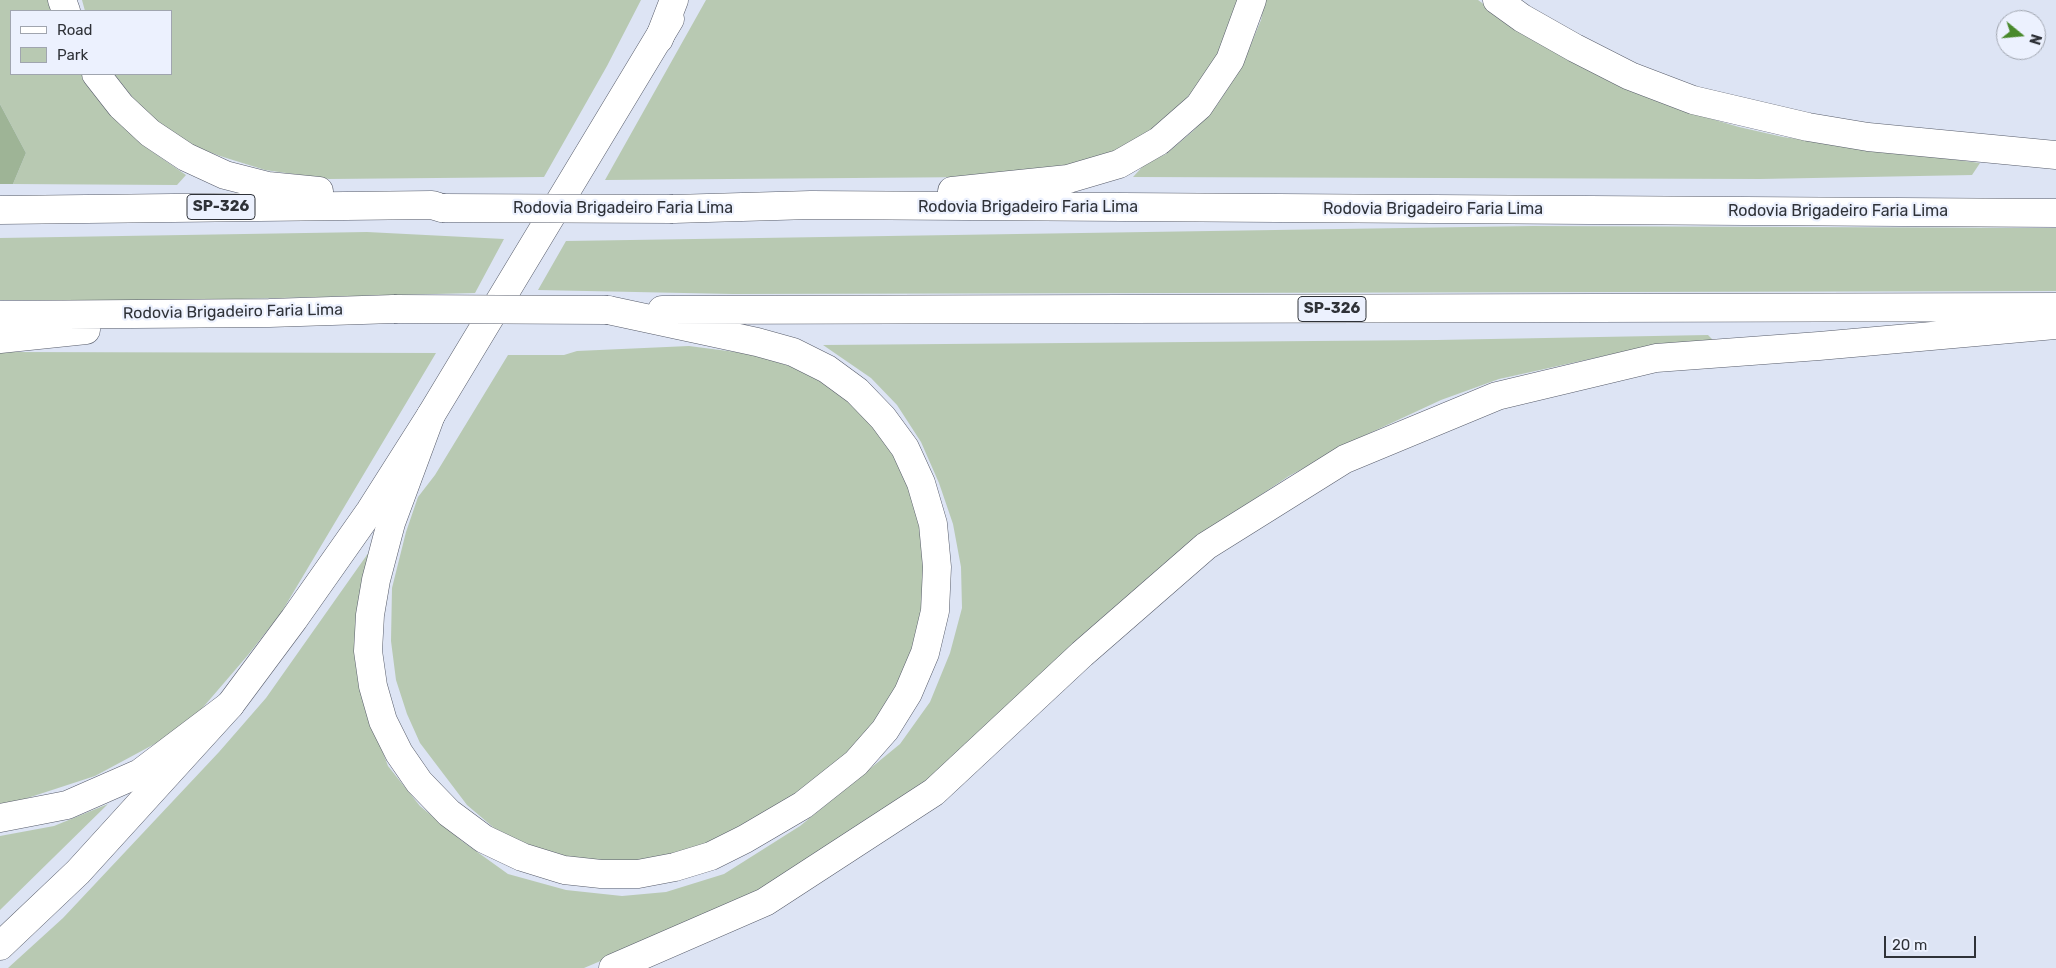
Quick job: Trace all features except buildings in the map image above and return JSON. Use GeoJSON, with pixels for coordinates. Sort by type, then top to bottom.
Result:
{"type":"FeatureCollection","features":[{"type":"Feature","properties":{"kind":"main road"},"geometry":{"type":"LineString","coordinates":[[659,39],[674,0]]}},
{"type":"Feature","properties":{"kind":"main road"},"geometry":{"type":"LineString","coordinates":[[0,946],[78,872],[230,705],[370,511],[431,416],[659,39],[680,0]]}},
{"type":"Feature","properties":{"kind":"main road"},"geometry":{"type":"LineString","coordinates":[[811,205],[1068,179],[1119,164],[1159,141],[1199,106],[1230,60],[1252,0]]}},
{"type":"Feature","properties":{"kind":"main road"},"geometry":{"type":"LineString","coordinates":[[1497,0],[1522,18],[1575,48],[1630,76],[1693,100],[1799,125],[1868,137],[2056,154]]}},
{"type":"Feature","properties":{"kind":"main road"},"geometry":{"type":"LineString","coordinates":[[97,75],[121,106],[150,133],[186,157],[226,175],[268,186],[437,206]]}},
{"type":"Feature","properties":{"kind":"main road","name":"Rodovia Brigadeiro Faria Lima"},"geometry":{"type":"LineString","coordinates":[[0,210],[437,206],[673,209],[811,205],[2056,213]]}},
{"type":"Feature","properties":{"kind":"main road","name":"Rodovia Brigadeiro Faria Lima"},"geometry":{"type":"LineString","coordinates":[[0,315],[269,313],[394,309],[2056,307]]}},
{"type":"Feature","properties":{"kind":"main road"},"geometry":{"type":"LineString","coordinates":[[431,416],[391,523],[376,580],[370,615],[368,650],[373,686],[383,720],[399,753],[419,782],[449,813],[484,839],[522,857],[564,870],[601,874],[638,874],[675,867],[711,856],[745,839],[803,804],[856,763],[885,730],[908,693],[925,653],[935,611],[937,567],[933,524],[921,483],[905,448],[883,418],[857,391],[827,369],[793,352],[757,342],[608,310]]}},
{"type":"Feature","properties":{"kind":"main road"},"geometry":{"type":"LineString","coordinates":[[0,338],[269,313]]}},
{"type":"Feature","properties":{"kind":"main road"},"geometry":{"type":"LineString","coordinates":[[613,968],[764,902],[934,792],[1082,654],[1206,546],[1345,459],[1497,396],[1656,358],[2056,325]]}},
{"type":"Feature","properties":{"kind":"main road"},"geometry":{"type":"LineString","coordinates":[[0,818],[67,805],[140,773],[230,705]]}},
{"type":"Feature","properties":{"kind":"green space"},"geometry":{"type":"Polygon","coordinates":[[[0,0],[55,0],[59,10],[10,10],[10,75],[85,75],[111,112],[144,146],[186,175],[177,185],[13,184],[26,153],[0,104],[0,0]]]}},
{"type":"Feature","properties":{"kind":"green space"},"geometry":{"type":"Polygon","coordinates":[[[82,0],[641,0],[607,66],[544,177],[329,179],[265,170],[220,156],[180,141],[145,113],[115,75],[172,75],[172,10],[85,10],[82,0]]]}},
{"type":"Feature","properties":{"kind":"green space"},"geometry":{"type":"Polygon","coordinates":[[[706,0],[1240,0],[1228,37],[1203,80],[1168,118],[1130,145],[1085,163],[1038,172],[977,177],[605,180],[706,0]]]}},
{"type":"Feature","properties":{"kind":"green space"},"geometry":{"type":"Polygon","coordinates":[[[1265,0],[1478,0],[1517,28],[1566,59],[1624,87],[1688,112],[1739,127],[1783,137],[1980,163],[1972,175],[1760,179],[1133,177],[1145,164],[1166,154],[1193,131],[1217,105],[1241,68],[1261,20],[1265,0]]]}},
{"type":"Feature","properties":{"kind":"green space"},"geometry":{"type":"Polygon","coordinates":[[[0,104],[26,153],[13,184],[0,184],[0,104]]]}},
{"type":"Feature","properties":{"kind":"green space"},"geometry":{"type":"Polygon","coordinates":[[[1533,226],[2056,228],[2056,291],[733,294],[538,290],[566,241],[1533,226]]]}},
{"type":"Feature","properties":{"kind":"green space"},"geometry":{"type":"Polygon","coordinates":[[[367,232],[504,239],[475,293],[202,300],[0,300],[0,238],[367,232]]]}},
{"type":"Feature","properties":{"kind":"green space"},"geometry":{"type":"Polygon","coordinates":[[[1708,335],[1713,340],[1631,350],[1499,379],[1441,400],[1357,439],[1289,476],[1232,514],[931,780],[792,874],[726,908],[584,968],[8,968],[63,918],[219,752],[266,698],[369,552],[369,715],[388,766],[420,806],[462,841],[508,874],[566,890],[622,896],[666,892],[724,874],[800,826],[900,744],[930,702],[950,653],[962,608],[961,567],[953,524],[939,483],[921,442],[897,405],[871,378],[823,345],[1437,340],[1708,335]]]}},
{"type":"Feature","properties":{"kind":"green space"},"geometry":{"type":"Polygon","coordinates":[[[689,346],[751,354],[799,369],[842,393],[874,426],[902,463],[929,548],[919,645],[877,728],[804,790],[702,848],[661,861],[575,861],[532,848],[494,828],[467,805],[420,743],[407,714],[396,680],[391,641],[392,588],[406,532],[418,497],[435,475],[508,355],[564,355],[577,351],[689,346]]]}},
{"type":"Feature","properties":{"kind":"green space"},"geometry":{"type":"Polygon","coordinates":[[[0,352],[436,353],[281,613],[199,712],[175,733],[95,776],[0,807],[0,352]]]}},
{"type":"Feature","properties":{"kind":"green space"},"geometry":{"type":"Polygon","coordinates":[[[108,804],[0,910],[0,836],[54,826],[108,804]]]}}]}
